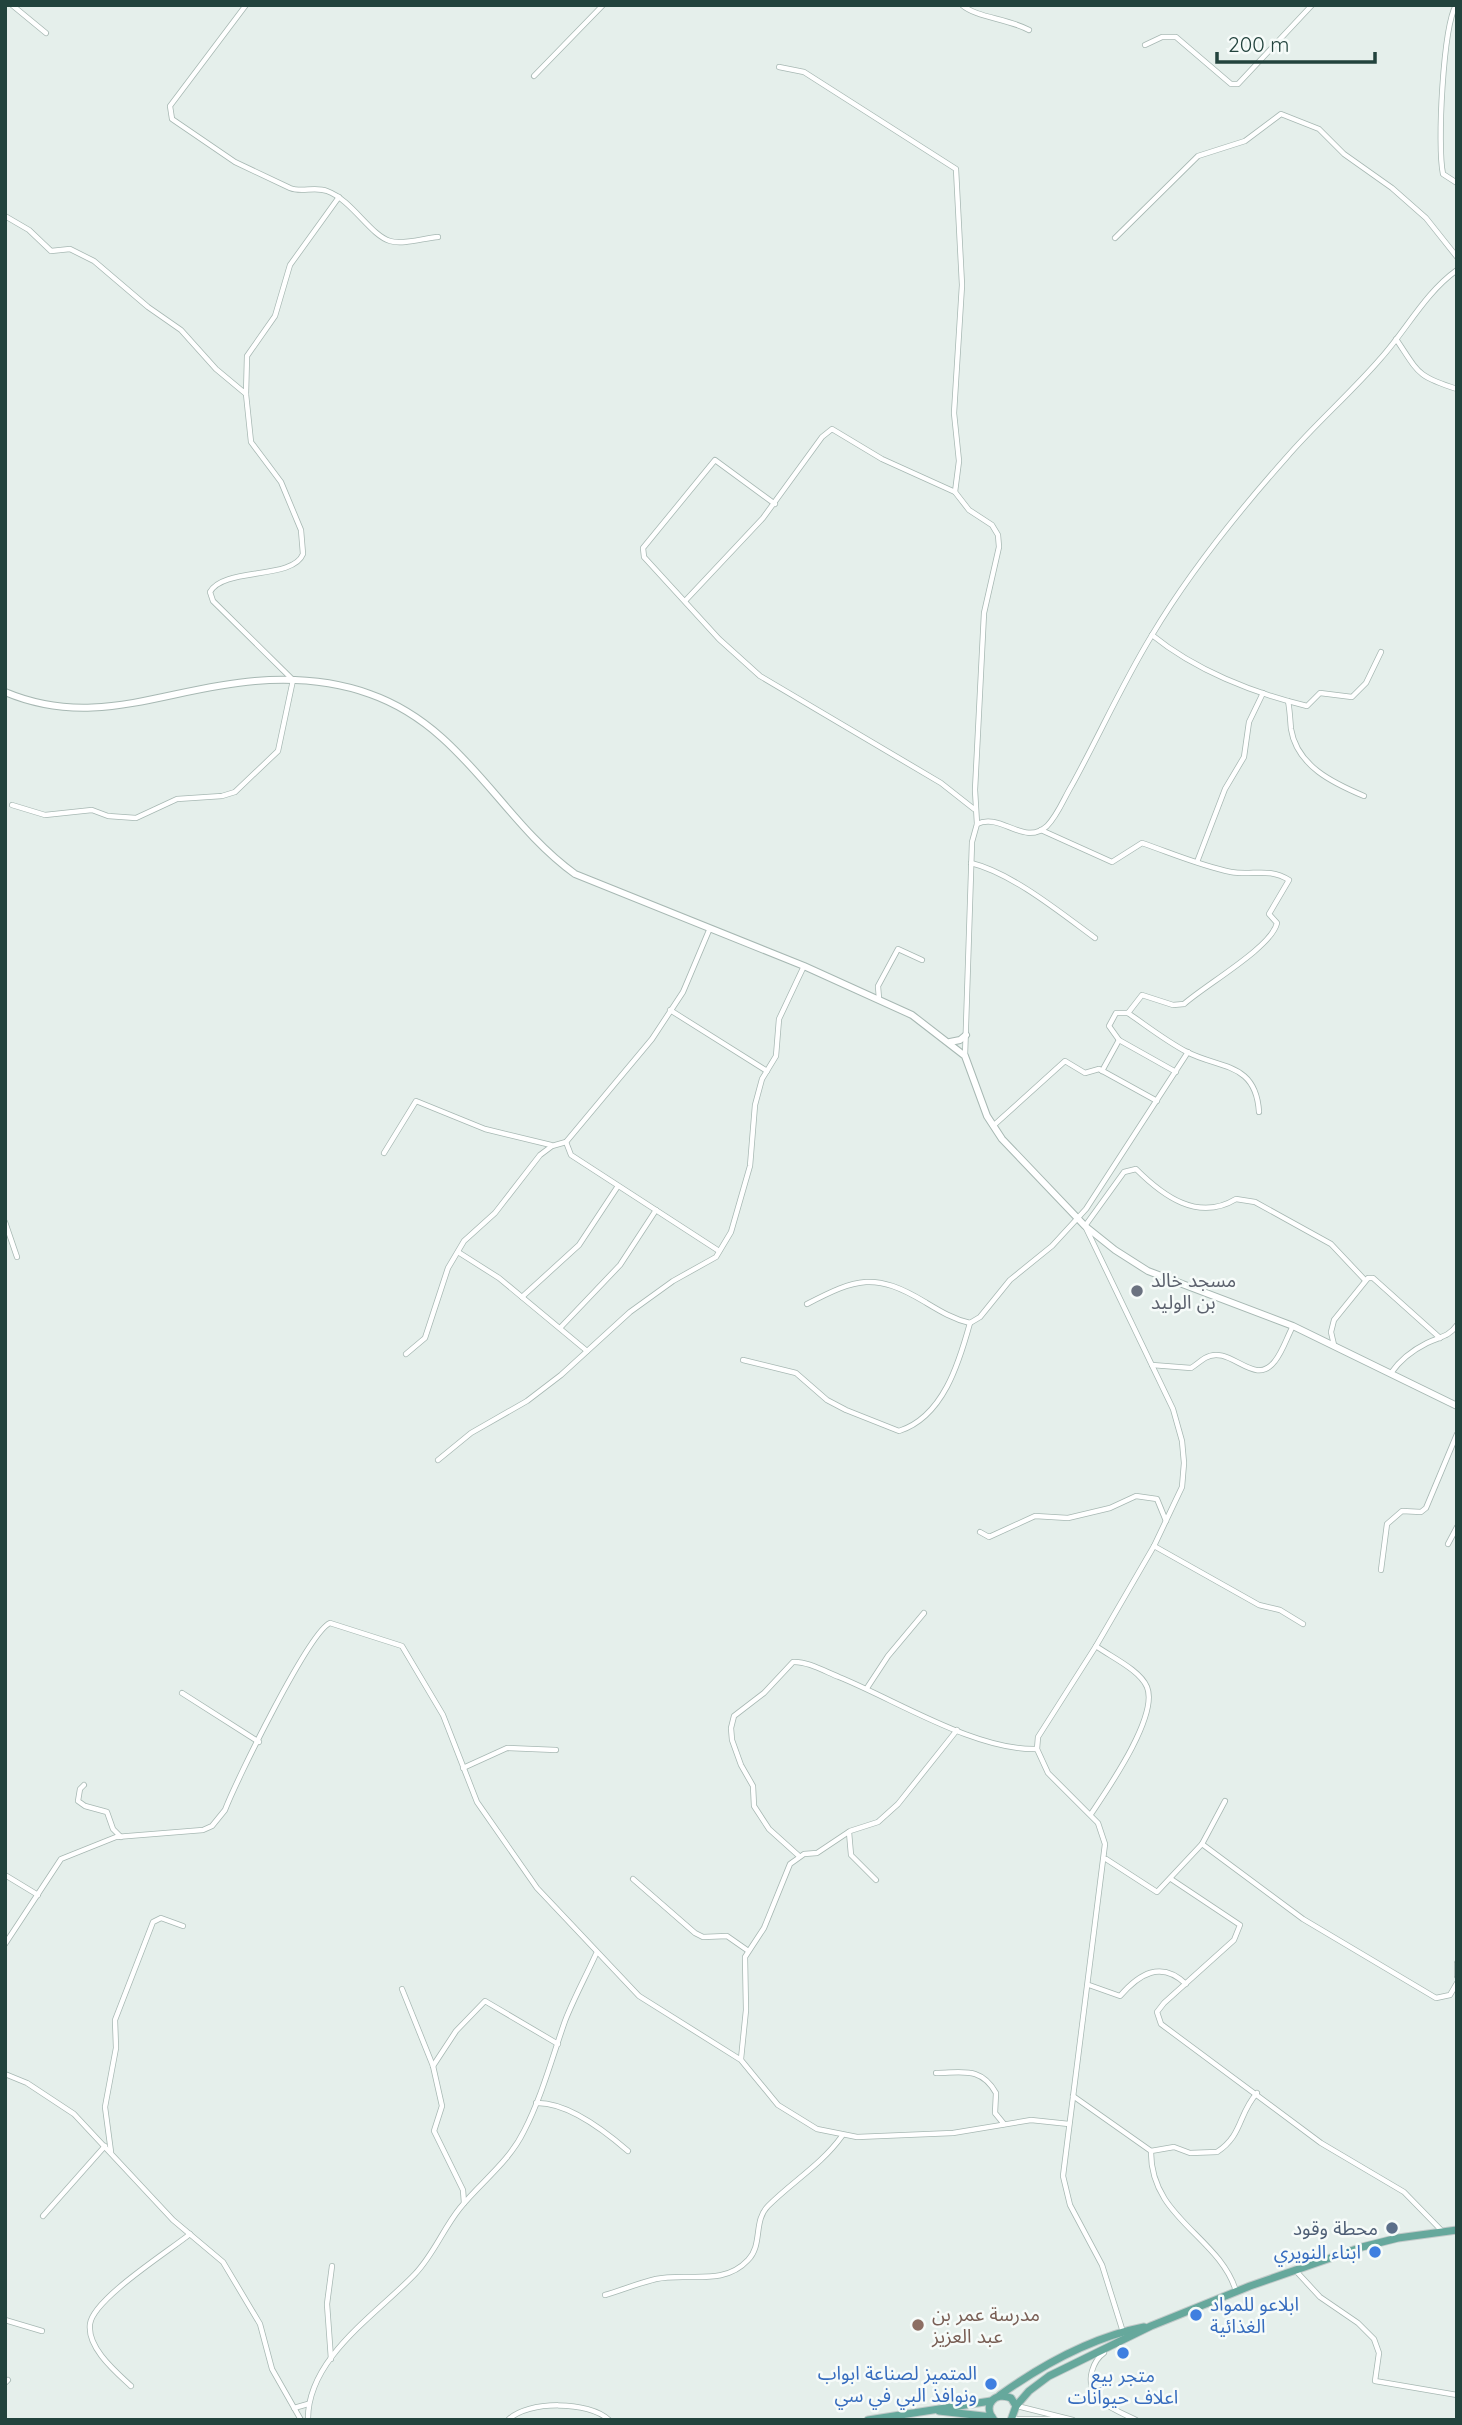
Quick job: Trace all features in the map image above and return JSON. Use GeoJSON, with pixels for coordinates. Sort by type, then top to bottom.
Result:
{"type":"FeatureCollection","features":[{"type":"Feature","properties":{"kind":"main road"},"geometry":{"type":"LineString","coordinates":[[868,2420],[991,2401],[1056,2360],[1151,2326],[1236,2291],[1362,2246],[1457,2230]]}},
{"type":"Feature","properties":{"kind":"main road"},"geometry":{"type":"LineString","coordinates":[[1011,2419],[1016,2406],[1029,2391],[1049,2376],[1127,2335],[1151,2326]]}},
{"type":"Feature","properties":{"kind":"main road"},"geometry":{"type":"LineString","coordinates":[[1000,2395],[1011,2398],[1016,2406]]}},
{"type":"Feature","properties":{"kind":"main road"},"geometry":{"type":"LineString","coordinates":[[931,2410],[993,2418],[989,2408],[991,2401]]}},
{"type":"Feature","properties":{"kind":"street"},"geometry":{"type":"LineString","coordinates":[[12,5],[46,33]]}},
{"type":"Feature","properties":{"kind":"street"},"geometry":{"type":"LineString","coordinates":[[246,5],[170,106],[172,119],[235,162],[290,188],[297,191],[317,189],[339,197],[386,239],[397,242],[438,237]]}},
{"type":"Feature","properties":{"kind":"street"},"geometry":{"type":"LineString","coordinates":[[534,76],[603,5]]}},
{"type":"Feature","properties":{"kind":"street"},"geometry":{"type":"LineString","coordinates":[[962,5],[979,15],[996,16],[1029,30]]}},
{"type":"Feature","properties":{"kind":"street"},"geometry":{"type":"LineString","coordinates":[[1146,45],[1162,37],[1176,37],[1231,84],[1238,84],[1312,5]]}},
{"type":"Feature","properties":{"kind":"street"},"geometry":{"type":"LineString","coordinates":[[1456,5],[1445,37],[1440,142],[1443,174],[1457,183]]}},
{"type":"Feature","properties":{"kind":"street"},"geometry":{"type":"LineString","coordinates":[[779,67],[804,72],[956,169],[962,285],[954,414],[959,461],[955,492]]}},
{"type":"Feature","properties":{"kind":"street"},"geometry":{"type":"LineString","coordinates":[[1115,238],[1198,156],[1245,141],[1274,118],[1288,114],[1320,129],[1344,154],[1392,188],[1426,218],[1457,257]]}},
{"type":"Feature","properties":{"kind":"street"},"geometry":{"type":"LineString","coordinates":[[293,680],[210,595],[210,589],[215,585],[293,566],[303,554],[301,530],[286,491],[278,476],[251,442],[246,394],[247,356],[275,316],[290,265],[339,197]]}},
{"type":"Feature","properties":{"kind":"street"},"geometry":{"type":"LineString","coordinates":[[5,216],[29,230],[51,251],[70,249],[94,261],[148,307],[181,330],[216,369],[246,394]]}},
{"type":"Feature","properties":{"kind":"street"},"geometry":{"type":"LineString","coordinates":[[1040,830],[1060,806],[1152,635],[1240,514],[1287,456],[1337,407],[1424,302],[1455,271],[1457,264]]}},
{"type":"Feature","properties":{"kind":"street"},"geometry":{"type":"LineString","coordinates":[[1396,339],[1408,363],[1419,374],[1457,389]]}},
{"type":"Feature","properties":{"kind":"street"},"geometry":{"type":"LineString","coordinates":[[685,601],[775,503],[822,437],[832,429],[882,459],[955,492],[969,510],[992,525],[998,536],[999,547],[984,613],[975,809],[977,824],[972,842],[971,863],[965,1056],[977,1093],[993,1126],[1085,1226],[1148,1271],[1293,1326],[1457,1406]]}},
{"type":"Feature","properties":{"kind":"street"},"geometry":{"type":"LineString","coordinates":[[775,503],[719,461],[712,462],[643,548],[647,562],[719,639],[760,676],[941,783],[975,809]]}},
{"type":"Feature","properties":{"kind":"street"},"geometry":{"type":"LineString","coordinates":[[1152,635],[1175,654],[1263,693],[1307,706],[1320,693],[1352,697],[1366,682],[1381,652]]}},
{"type":"Feature","properties":{"kind":"street"},"geometry":{"type":"LineString","coordinates":[[12,805],[45,815],[92,810],[108,816],[136,818],[177,799],[222,796],[235,792],[278,751],[293,680]]}},
{"type":"Feature","properties":{"kind":"street"},"geometry":{"type":"LineString","coordinates":[[5,692],[52,707],[99,708],[135,705],[200,689],[253,681],[293,680],[371,694],[412,716],[462,754],[546,850],[567,869],[595,884],[804,966],[912,1015],[965,1056]]}},
{"type":"Feature","properties":{"kind":"street"},"geometry":{"type":"LineString","coordinates":[[1197,862],[1225,789],[1244,757],[1250,722],[1263,693]]}},
{"type":"Feature","properties":{"kind":"street"},"geometry":{"type":"LineString","coordinates":[[1288,701],[1291,729],[1305,761],[1320,773],[1364,796]]}},
{"type":"Feature","properties":{"kind":"street"},"geometry":{"type":"LineString","coordinates":[[977,824],[985,820],[1021,832],[1040,830],[1112,862],[1142,843],[1229,871],[1251,874],[1262,870],[1289,880],[1270,911],[1270,917],[1277,923],[1276,930],[1262,945],[1184,1004],[1173,1005],[1142,995],[1128,1013]]}},
{"type":"Feature","properties":{"kind":"street"},"geometry":{"type":"LineString","coordinates":[[971,863],[984,866],[1095,938]]}},
{"type":"Feature","properties":{"kind":"street"},"geometry":{"type":"LineString","coordinates":[[406,1354],[425,1338],[448,1268],[464,1241],[512,1193],[530,1165],[551,1146],[566,1142],[646,1047],[690,979],[710,928]]}},
{"type":"Feature","properties":{"kind":"street"},"geometry":{"type":"LineString","coordinates":[[879,1000],[878,986],[898,949],[922,960]]}},
{"type":"Feature","properties":{"kind":"street"},"geometry":{"type":"LineString","coordinates":[[438,1460],[471,1433],[527,1401],[630,1312],[673,1281],[712,1261],[731,1232],[750,1166],[755,1105],[776,1056],[779,1019],[804,966]]}},
{"type":"Feature","properties":{"kind":"street"},"geometry":{"type":"LineString","coordinates":[[670,1010],[768,1071]]}},
{"type":"Feature","properties":{"kind":"street"},"geometry":{"type":"LineString","coordinates":[[1176,1072],[1119,1040],[1109,1027],[1110,1020],[1116,1013],[1128,1013],[1188,1052],[1237,1068],[1258,1098],[1259,1112]]}},
{"type":"Feature","properties":{"kind":"street"},"geometry":{"type":"LineString","coordinates":[[950,1042],[960,1040],[966,1035]]}},
{"type":"Feature","properties":{"kind":"street"},"geometry":{"type":"LineString","coordinates":[[1102,1071],[1119,1040]]}},
{"type":"Feature","properties":{"kind":"street"},"geometry":{"type":"LineString","coordinates":[[743,1360],[796,1373],[827,1399],[846,1410],[899,1431],[919,1421],[942,1394],[970,1323],[980,1317],[1010,1280],[1040,1258],[1078,1219],[1188,1052]]}},
{"type":"Feature","properties":{"kind":"street"},"geometry":{"type":"LineString","coordinates":[[993,1126],[1065,1061],[1085,1073],[1093,1069],[1102,1071],[1157,1101]]}},
{"type":"Feature","properties":{"kind":"street"},"geometry":{"type":"LineString","coordinates":[[384,1153],[416,1101],[485,1129],[551,1146]]}},
{"type":"Feature","properties":{"kind":"street"},"geometry":{"type":"LineString","coordinates":[[566,1142],[571,1156],[719,1251]]}},
{"type":"Feature","properties":{"kind":"street"},"geometry":{"type":"LineString","coordinates":[[1085,1226],[1125,1172],[1136,1169],[1166,1196],[1203,1209],[1222,1207],[1236,1199],[1255,1202],[1331,1244],[1364,1279]]}},
{"type":"Feature","properties":{"kind":"street"},"geometry":{"type":"LineString","coordinates":[[522,1297],[579,1245],[618,1186]]}},
{"type":"Feature","properties":{"kind":"street"},"geometry":{"type":"LineString","coordinates":[[560,1328],[620,1265],[656,1210]]}},
{"type":"Feature","properties":{"kind":"street"},"geometry":{"type":"LineString","coordinates":[[5,1222],[17,1257]]}},
{"type":"Feature","properties":{"kind":"street"},"geometry":{"type":"LineString","coordinates":[[1085,1226],[1173,1409],[1182,1441],[1182,1487],[1166,1521],[1096,1646],[1047,1719],[1038,1737],[1037,1749],[1048,1773],[1091,1814],[1103,1833],[1105,1858],[1063,2176],[1065,2190],[1102,2265],[1127,2335],[1100,2355],[1091,2380],[1100,2401],[1136,2420]]}},
{"type":"Feature","properties":{"kind":"street"},"geometry":{"type":"LineString","coordinates":[[458,1251],[522,1297],[587,1351]]}},
{"type":"Feature","properties":{"kind":"street"},"geometry":{"type":"LineString","coordinates":[[1334,1345],[1332,1325],[1364,1279],[1373,1278],[1440,1338]]}},
{"type":"Feature","properties":{"kind":"street"},"geometry":{"type":"LineString","coordinates":[[807,1304],[862,1280],[880,1280],[897,1286],[956,1320],[970,1323]]}},
{"type":"Feature","properties":{"kind":"street"},"geometry":{"type":"LineString","coordinates":[[1391,1373],[1399,1362],[1457,1325]]}},
{"type":"Feature","properties":{"kind":"street"},"geometry":{"type":"LineString","coordinates":[[1151,1364],[1191,1368],[1205,1357],[1223,1354],[1254,1371],[1265,1370],[1277,1359],[1293,1326]]}},
{"type":"Feature","properties":{"kind":"street"},"geometry":{"type":"LineString","coordinates":[[1381,1570],[1387,1524],[1402,1511],[1421,1512],[1426,1508],[1457,1434]]}},
{"type":"Feature","properties":{"kind":"street"},"geometry":{"type":"LineString","coordinates":[[980,1532],[989,1537],[1035,1516],[1068,1518],[1110,1508],[1136,1496],[1157,1499],[1166,1521]]}},
{"type":"Feature","properties":{"kind":"street"},"geometry":{"type":"LineString","coordinates":[[1448,1544],[1457,1527]]}},
{"type":"Feature","properties":{"kind":"street"},"geometry":{"type":"LineString","coordinates":[[1154,1546],[1259,1605],[1280,1610],[1303,1624]]}},
{"type":"Feature","properties":{"kind":"street"},"geometry":{"type":"LineString","coordinates":[[867,1688],[888,1656],[924,1613]]}},
{"type":"Feature","properties":{"kind":"street"},"geometry":{"type":"LineString","coordinates":[[6,1941],[61,1859],[121,1837],[193,1832],[212,1826],[225,1810],[289,1679],[318,1632],[330,1623],[402,1646],[443,1715],[477,1802],[527,1875],[596,1954],[639,1996],[741,2060],[778,2105],[817,2129],[842,2136],[953,2133],[1031,2120],[1069,2124]]}},
{"type":"Feature","properties":{"kind":"street"},"geometry":{"type":"LineString","coordinates":[[1091,1814],[1129,1754],[1149,1697],[1141,1679],[1096,1646]]}},
{"type":"Feature","properties":{"kind":"street"},"geometry":{"type":"LineString","coordinates":[[799,1856],[769,1829],[754,1806],[753,1786],[732,1740],[734,1716],[764,1693],[796,1661],[867,1688],[957,1730],[1020,1750],[1037,1749]]}},
{"type":"Feature","properties":{"kind":"street"},"geometry":{"type":"LineString","coordinates":[[183,1693],[259,1742]]}},
{"type":"Feature","properties":{"kind":"street"},"geometry":{"type":"LineString","coordinates":[[741,2060],[747,1950],[764,1928],[790,1864],[799,1856],[817,1853],[850,1831],[878,1822],[898,1804],[957,1730]]}},
{"type":"Feature","properties":{"kind":"street"},"geometry":{"type":"LineString","coordinates":[[463,1768],[507,1748],[556,1750]]}},
{"type":"Feature","properties":{"kind":"street"},"geometry":{"type":"LineString","coordinates":[[84,1785],[80,1789],[78,1801],[85,1807],[107,1812],[113,1829],[121,1837]]}},
{"type":"Feature","properties":{"kind":"street"},"geometry":{"type":"LineString","coordinates":[[1105,1858],[1153,1892],[1163,1889],[1202,1844],[1225,1801]]}},
{"type":"Feature","properties":{"kind":"street"},"geometry":{"type":"LineString","coordinates":[[850,1831],[851,1855],[876,1880]]}},
{"type":"Feature","properties":{"kind":"street"},"geometry":{"type":"LineString","coordinates":[[1202,1844],[1290,1910],[1344,1941],[1381,1968],[1436,1998],[1450,1995],[1457,1983]]}},
{"type":"Feature","properties":{"kind":"street"},"geometry":{"type":"LineString","coordinates":[[5,1875],[38,1895]]}},
{"type":"Feature","properties":{"kind":"street"},"geometry":{"type":"LineString","coordinates":[[634,1879],[695,1933],[703,1937],[727,1936],[747,1950]]}},
{"type":"Feature","properties":{"kind":"street"},"geometry":{"type":"LineString","coordinates":[[1171,1879],[1240,1925],[1234,1940],[1157,2012],[1161,2024],[1321,2143],[1404,2192],[1442,2231]]}},
{"type":"Feature","properties":{"kind":"street"},"geometry":{"type":"LineString","coordinates":[[111,2152],[105,2107],[116,2048],[115,2020],[153,1922],[161,1918],[183,1926]]}},
{"type":"Feature","properties":{"kind":"street"},"geometry":{"type":"LineString","coordinates":[[308,2420],[308,2404],[331,2360],[375,2309],[415,2275],[464,2204],[510,2154],[537,2103],[558,2044],[596,1954]]}},
{"type":"Feature","properties":{"kind":"street"},"geometry":{"type":"LineString","coordinates":[[1457,1963],[1457,1976]]}},
{"type":"Feature","properties":{"kind":"street"},"geometry":{"type":"LineString","coordinates":[[1089,1984],[1120,1996],[1138,1976],[1157,1972],[1171,1973],[1186,1984]]}},
{"type":"Feature","properties":{"kind":"street"},"geometry":{"type":"LineString","coordinates":[[402,1989],[433,2066],[442,2106],[434,2131],[463,2190],[464,2204]]}},
{"type":"Feature","properties":{"kind":"street"},"geometry":{"type":"LineString","coordinates":[[433,2066],[456,2031],[485,2001],[558,2044]]}},
{"type":"Feature","properties":{"kind":"street"},"geometry":{"type":"LineString","coordinates":[[936,2073],[969,2071],[984,2078],[996,2092],[995,2113],[1005,2124]]}},
{"type":"Feature","properties":{"kind":"street"},"geometry":{"type":"LineString","coordinates":[[5,2074],[27,2083],[74,2114],[190,2234],[227,2267],[260,2324],[272,2369],[301,2420]]}},
{"type":"Feature","properties":{"kind":"street"},"geometry":{"type":"LineString","coordinates":[[1073,2096],[1151,2151],[1174,2147],[1190,2153],[1217,2152],[1239,2131],[1247,2104],[1257,2094]]}},
{"type":"Feature","properties":{"kind":"street"},"geometry":{"type":"LineString","coordinates":[[537,2103],[567,2111],[609,2134],[628,2151]]}},
{"type":"Feature","properties":{"kind":"street"},"geometry":{"type":"LineString","coordinates":[[605,2295],[656,2279],[712,2278],[745,2263],[753,2253],[760,2218],[768,2206],[820,2164],[842,2136]]}},
{"type":"Feature","properties":{"kind":"street"},"geometry":{"type":"LineString","coordinates":[[43,2216],[104,2147]]}},
{"type":"Feature","properties":{"kind":"street"},"geometry":{"type":"LineString","coordinates":[[1151,2151],[1152,2172],[1172,2211],[1220,2260],[1236,2291]]}},
{"type":"Feature","properties":{"kind":"street"},"geometry":{"type":"LineString","coordinates":[[131,2386],[101,2354],[90,2330],[90,2322],[105,2301],[190,2234]]}},
{"type":"Feature","properties":{"kind":"street"},"geometry":{"type":"LineString","coordinates":[[331,2360],[327,2304],[332,2266]]}},
{"type":"Feature","properties":{"kind":"street"},"geometry":{"type":"LineString","coordinates":[[1296,2271],[1320,2297],[1348,2315],[1374,2339],[1379,2353],[1376,2381],[1457,2395]]}},
{"type":"Feature","properties":{"kind":"street"},"geometry":{"type":"LineString","coordinates":[[5,2320],[42,2331]]}},
{"type":"Feature","properties":{"kind":"street"},"geometry":{"type":"LineString","coordinates":[[294,2408],[308,2404]]}},
{"type":"Feature","properties":{"kind":"street"},"geometry":{"type":"LineString","coordinates":[[509,2420],[526,2410],[570,2405],[586,2407],[609,2420]]}},
{"type":"Feature","properties":{"kind":"street"},"geometry":{"type":"LineString","coordinates":[[1016,2406],[1071,2419]]}},
{"type":"Feature","properties":{"kind":"street"},"geometry":{"type":"LineString","coordinates":[[1011,2419],[1071,2419]]}},
{"type":"Feature","properties":{"kind":"place","name":"مسجد خالد بن الوليد"},"geometry":{"type":"Point","coordinates":[1137,1291]}},
{"type":"Feature","properties":{"kind":"place","name":"محطة وقود"},"geometry":{"type":"Point","coordinates":[1392,2228]}},
{"type":"Feature","properties":{"kind":"place","name":"ابناء النويري"},"geometry":{"type":"Point","coordinates":[1375,2252]}},
{"type":"Feature","properties":{"kind":"place","name":"ابلاعو للمواد الغذائية"},"geometry":{"type":"Point","coordinates":[1196,2315]}},
{"type":"Feature","properties":{"kind":"place","name":"مدرسة عمر بن عبد العزيز"},"geometry":{"type":"Point","coordinates":[918,2325]}},
{"type":"Feature","properties":{"kind":"place","name":"متجر بيع اعلاف حيوانات"},"geometry":{"type":"Point","coordinates":[1123,2353]}},
{"type":"Feature","properties":{"kind":"place","name":"المتميز لصناعة ابواب ونوافذ البي في سي"},"geometry":{"type":"Point","coordinates":[991,2384]}}]}
